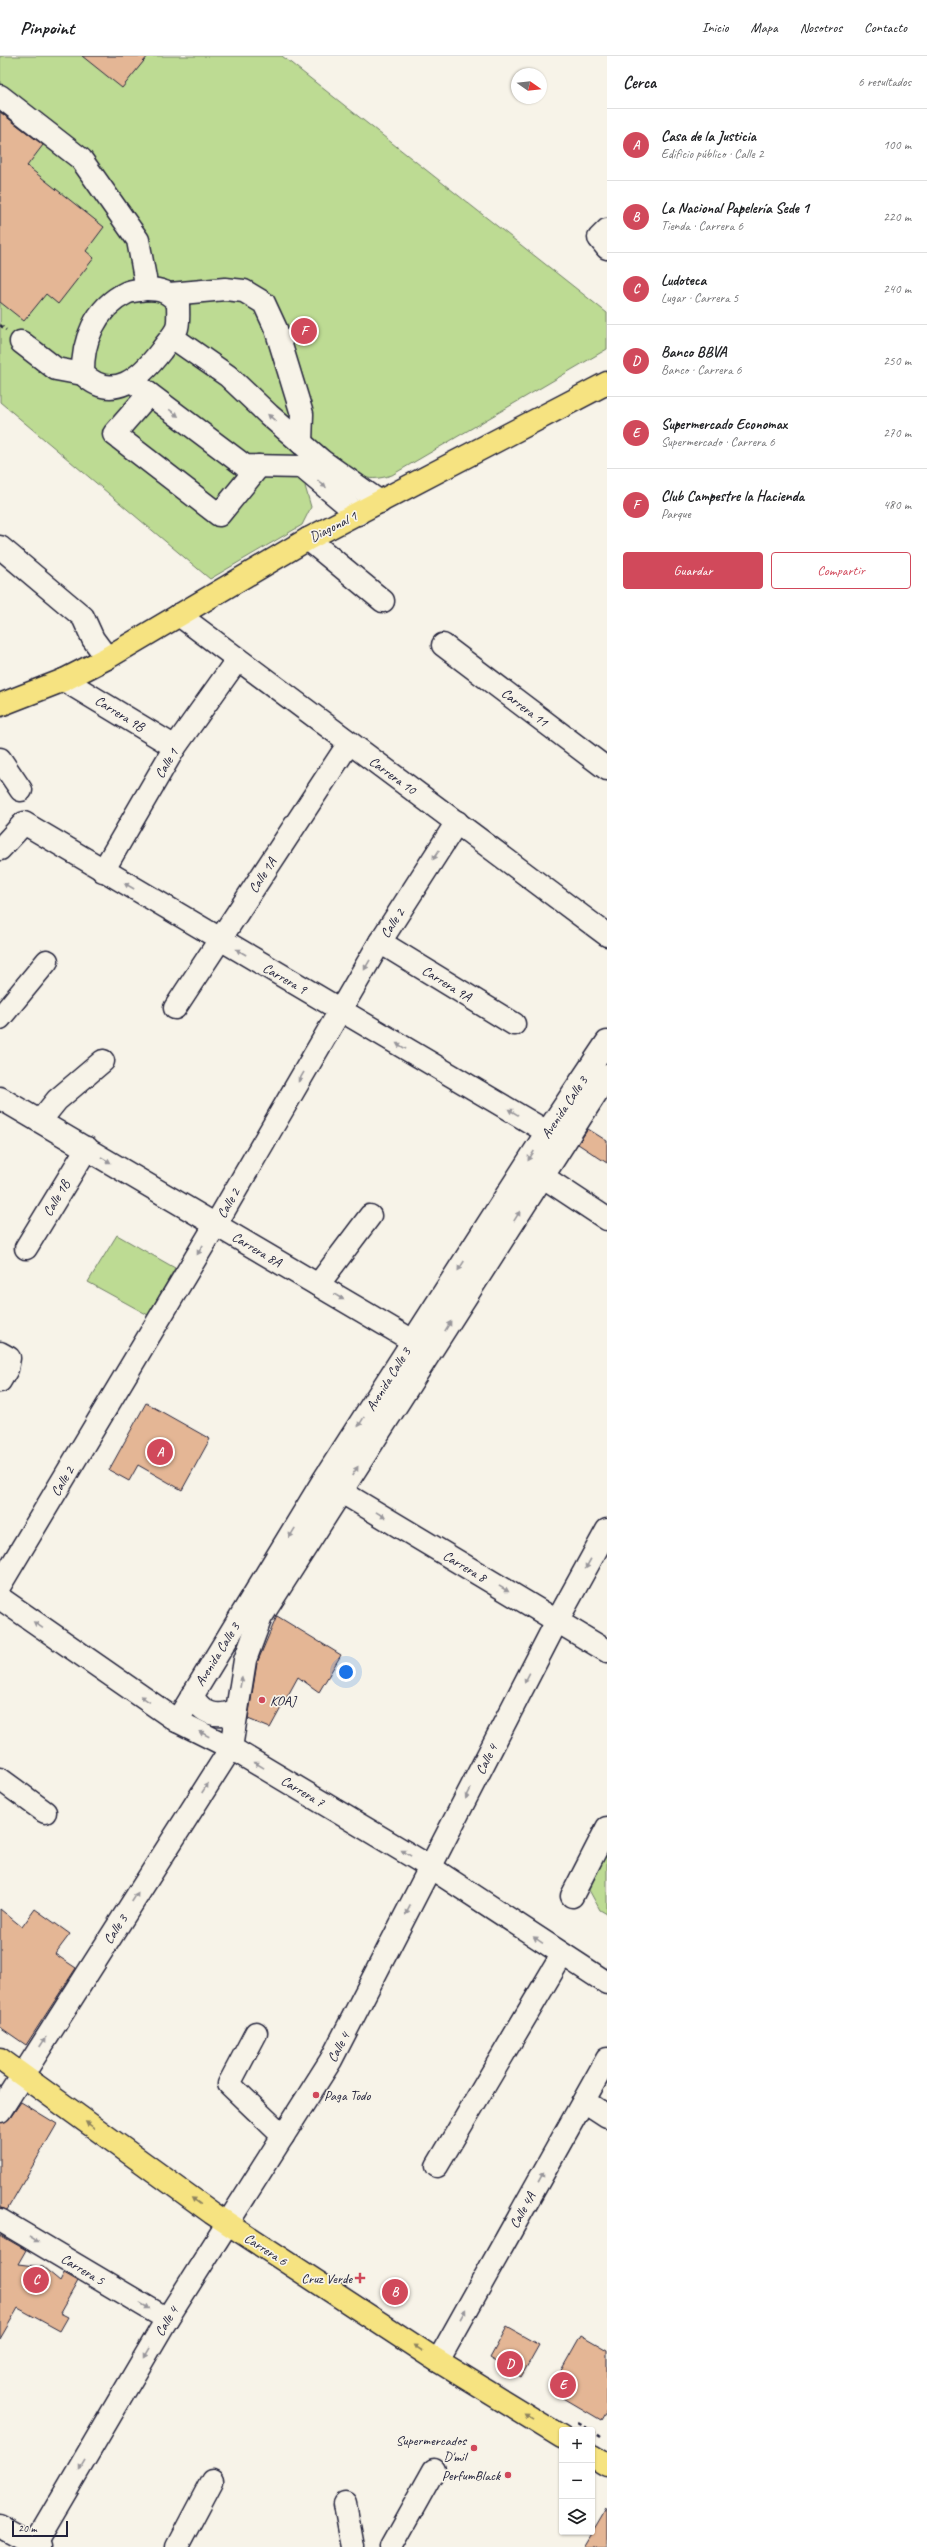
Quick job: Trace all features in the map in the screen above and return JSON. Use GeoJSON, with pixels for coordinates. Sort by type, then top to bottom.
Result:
{"type":"FeatureCollection","features":[{"type":"Feature","properties":{"kind":"main road","name":"Diagonal 1"},"geometry":{"type":"LineString","coordinates":[[0,705],[64,680],[107,658],[308,539],[604,389]]}},
{"type":"Feature","properties":{"kind":"main road","name":"Carrera 6"},"geometry":{"type":"LineString","coordinates":[[0,2059],[228,2223],[438,2361],[559,2436]]}},
{"type":"Feature","properties":{"kind":"main road"},"geometry":{"type":"LineString","coordinates":[[595,2458],[607,2465]]}},
{"type":"Feature","properties":{"kind":"street"},"geometry":{"type":"LineString","coordinates":[[0,96],[81,159],[138,240],[147,289]]}},
{"type":"Feature","properties":{"kind":"street"},"geometry":{"type":"LineString","coordinates":[[607,230],[599,238],[607,248]]}},
{"type":"Feature","properties":{"kind":"street"},"geometry":{"type":"LineString","coordinates":[[21,342],[56,369],[83,374],[93,384],[113,386],[132,381],[146,371],[172,337],[177,327],[178,303],[170,294],[159,289],[126,292],[112,303],[95,320],[82,353],[83,374]]}},
{"type":"Feature","properties":{"kind":"street"},"geometry":{"type":"LineString","coordinates":[[170,294],[225,289],[244,291],[264,303],[276,329],[302,414],[306,455]]}},
{"type":"Feature","properties":{"kind":"street"},"geometry":{"type":"LineString","coordinates":[[172,337],[228,376],[306,455],[358,514]]}},
{"type":"Feature","properties":{"kind":"street"},"geometry":{"type":"LineString","coordinates":[[132,381],[245,466],[259,466],[306,455],[380,502]]}},
{"type":"Feature","properties":{"kind":"street"},"geometry":{"type":"LineString","coordinates":[[149,394],[114,434],[219,515],[259,466]]}},
{"type":"Feature","properties":{"kind":"street"},"geometry":{"type":"LineString","coordinates":[[308,539],[383,601]]}},
{"type":"Feature","properties":{"kind":"street"},"geometry":{"type":"LineString","coordinates":[[0,547],[83,617],[93,639],[107,658]]}},
{"type":"Feature","properties":{"kind":"street","name":"Carrera 10"},"geometry":{"type":"LineString","coordinates":[[179,615],[237,660],[457,822],[607,935]]}},
{"type":"Feature","properties":{"kind":"street","name":"Carrera 11"},"geometry":{"type":"LineString","coordinates":[[442,645],[607,769]]}},
{"type":"Feature","properties":{"kind":"street","name":"Calle 1"},"geometry":{"type":"LineString","coordinates":[[103,871],[175,747],[237,660]]}},
{"type":"Feature","properties":{"kind":"street","name":"Carrera 9B"},"geometry":{"type":"LineString","coordinates":[[64,680],[175,747]]}},
{"type":"Feature","properties":{"kind":"street","name":"Calle 1A"},"geometry":{"type":"LineString","coordinates":[[175,1008],[349,743]]}},
{"type":"Feature","properties":{"kind":"street"},"geometry":{"type":"LineString","coordinates":[[0,759],[21,790]]}},
{"type":"Feature","properties":{"kind":"street","name":"Calle 2"},"geometry":{"type":"LineString","coordinates":[[0,1585],[216,1224],[380,942],[457,822]]}},
{"type":"Feature","properties":{"kind":"street","name":"Carrera 9"},"geometry":{"type":"LineString","coordinates":[[0,849],[24,824],[547,1132]]}},
{"type":"Feature","properties":{"kind":"street","name":"Carrera 9A"},"geometry":{"type":"LineString","coordinates":[[380,942],[514,1024]]}},
{"type":"Feature","properties":{"kind":"street"},"geometry":{"type":"LineString","coordinates":[[0,1018],[47,961]]}},
{"type":"Feature","properties":{"kind":"street","name":"Avenida Calle 3"},"geometry":{"type":"LineString","coordinates":[[177,1721],[324,1481],[412,1341],[607,1042]]}},
{"type":"Feature","properties":{"kind":"street"},"geometry":{"type":"LineString","coordinates":[[40,1121],[57,1100],[103,1061]]}},
{"type":"Feature","properties":{"kind":"street","name":"Avenida Calle 3"},"geometry":{"type":"LineString","coordinates":[[231,1748],[245,1660],[261,1616],[432,1352],[542,1176],[607,1076]]}},
{"type":"Feature","properties":{"kind":"street","name":"Carrera 8A"},"geometry":{"type":"LineString","coordinates":[[0,1098],[432,1352]]}},
{"type":"Feature","properties":{"kind":"street","name":"Calle 1B"},"geometry":{"type":"LineString","coordinates":[[26,1248],[87,1148]]}},
{"type":"Feature","properties":{"kind":"street"},"geometry":{"type":"LineString","coordinates":[[542,1176],[607,1219]]}},
{"type":"Feature","properties":{"kind":"street"},"geometry":{"type":"LineString","coordinates":[[318,1285],[370,1216]]}},
{"type":"Feature","properties":{"kind":"street"},"geometry":{"type":"LineString","coordinates":[[0,1352],[9,1358],[7,1369],[0,1381]]}},
{"type":"Feature","properties":{"kind":"street","name":"Carrera 8"},"geometry":{"type":"LineString","coordinates":[[324,1481],[607,1651]]}},
{"type":"Feature","properties":{"kind":"street","name":"Calle 4"},"geometry":{"type":"LineString","coordinates":[[36,2546],[166,2319],[332,2060],[557,1621],[607,1530]]}},
{"type":"Feature","properties":{"kind":"street","name":"Carrera 7"},"geometry":{"type":"LineString","coordinates":[[0,1598],[177,1721],[231,1748],[430,1867],[562,1955],[607,1983]]}},
{"type":"Feature","properties":{"kind":"street"},"geometry":{"type":"LineString","coordinates":[[192,1695],[197,1704],[205,1712],[215,1715],[226,1714],[236,1710]]}},
{"type":"Feature","properties":{"kind":"street","name":"Calle 3"},"geometry":{"type":"LineString","coordinates":[[0,2111],[21,2075],[231,1748]]}},
{"type":"Feature","properties":{"kind":"street"},"geometry":{"type":"LineString","coordinates":[[0,1779],[45,1812]]}},
{"type":"Feature","properties":{"kind":"street"},"geometry":{"type":"LineString","coordinates":[[572,1896],[607,1828]]}},
{"type":"Feature","properties":{"kind":"street"},"geometry":{"type":"LineString","coordinates":[[437,2166],[562,1955]]}},
{"type":"Feature","properties":{"kind":"street"},"geometry":{"type":"LineString","coordinates":[[256,2032],[230,2084],[283,2136]]}},
{"type":"Feature","properties":{"kind":"street","name":"Calle 4A"},"geometry":{"type":"LineString","coordinates":[[438,2361],[607,2059]]}},
{"type":"Feature","properties":{"kind":"street"},"geometry":{"type":"LineString","coordinates":[[584,2100],[607,2116]]}},
{"type":"Feature","properties":{"kind":"street","name":"Carrera 5"},"geometry":{"type":"LineString","coordinates":[[0,2220],[166,2319]]}},
{"type":"Feature","properties":{"kind":"street"},"geometry":{"type":"LineString","coordinates":[[391,2547],[434,2470]]}},
{"type":"Feature","properties":{"kind":"street"},"geometry":{"type":"LineString","coordinates":[[177,2547],[212,2481]]}},
{"type":"Feature","properties":{"kind":"street"},"geometry":{"type":"LineString","coordinates":[[345,2504],[353,2547]]}},
{"type":"Feature","properties":{"kind":"street"},"geometry":{"type":"LineString","coordinates":[[0,2526],[36,2546]]}},
{"type":"Feature","properties":{"kind":"green space"},"geometry":{"type":"Polygon","coordinates":[[[0,56],[282,56],[607,313],[607,349],[392,475],[382,478],[367,478],[361,476],[349,468],[336,455],[305,486],[311,507],[302,525],[210,579],[0,402],[0,56]]]}},
{"type":"Feature","properties":{"kind":"green space"},"geometry":{"type":"Polygon","coordinates":[[[117,1235],[175,1268],[148,1315],[88,1282],[117,1235]]]}},
{"type":"Feature","properties":{"kind":"green space"},"geometry":{"type":"Polygon","coordinates":[[[607,1853],[607,1914],[600,1910],[589,1890],[607,1853]]]}},
{"type":"Feature","properties":{"kind":"building"},"geometry":{"type":"Polygon","coordinates":[[[82,56],[148,56],[122,88],[82,56]]]}},
{"type":"Feature","properties":{"kind":"building"},"geometry":{"type":"Polygon","coordinates":[[[0,112],[43,145],[27,166],[104,227],[86,251],[94,258],[58,304],[46,294],[24,321],[0,302],[0,112]]]}},
{"type":"Feature","properties":{"kind":"building"},"geometry":{"type":"Polygon","coordinates":[[[588,1129],[607,1141],[607,1163],[578,1144],[588,1129]]]}},
{"type":"Feature","properties":{"kind":"building"},"geometry":{"type":"Polygon","coordinates":[[[146,1403],[210,1439],[182,1490],[138,1465],[129,1481],[109,1470],[146,1403]]]}},
{"type":"Feature","properties":{"kind":"building"},"geometry":{"type":"Polygon","coordinates":[[[277,1616],[341,1655],[319,1692],[298,1677],[270,1728],[248,1719],[257,1663],[277,1616]]]}},
{"type":"Feature","properties":{"kind":"building"},"geometry":{"type":"Polygon","coordinates":[[[0,1909],[22,1927],[35,1909],[70,1934],[55,1954],[76,1968],[26,2045],[0,2027],[0,1909]]]}},
{"type":"Feature","properties":{"kind":"building"},"geometry":{"type":"Polygon","coordinates":[[[21,2102],[57,2124],[7,2210],[0,2208],[0,2123],[10,2118],[21,2102]]]}},
{"type":"Feature","properties":{"kind":"building"},"geometry":{"type":"Polygon","coordinates":[[[0,2235],[26,2250],[18,2264],[43,2267],[60,2281],[64,2273],[78,2281],[60,2313],[68,2317],[60,2331],[18,2308],[0,2339],[0,2235]]]}},
{"type":"Feature","properties":{"kind":"building"},"geometry":{"type":"Polygon","coordinates":[[[507,2327],[539,2345],[521,2377],[490,2358],[507,2327]]]}},
{"type":"Feature","properties":{"kind":"building"},"geometry":{"type":"Polygon","coordinates":[[[581,2335],[607,2350],[607,2410],[601,2420],[550,2390],[581,2335]]]}},
{"type":"Feature","properties":{"kind":"building"},"geometry":{"type":"Polygon","coordinates":[[[607,2508],[607,2547],[584,2547],[591,2535],[595,2535],[595,2528],[607,2508]]]}},
{"type":"Feature","properties":{"kind":"place","name":"Club Campestre la Hacienda"},"geometry":{"type":"Point","coordinates":[304,331]}},
{"type":"Feature","properties":{"kind":"place","name":"Casa de la Justicia"},"geometry":{"type":"Point","coordinates":[160,1452]}},
{"type":"Feature","properties":{"kind":"place","name":"KOAJ"},"geometry":{"type":"Point","coordinates":[262,1700]}},
{"type":"Feature","properties":{"kind":"place","name":"Paga Todo"},"geometry":{"type":"Point","coordinates":[316,2095]}},
{"type":"Feature","properties":{"kind":"place","name":"Cruz Verde"},"geometry":{"type":"Point","coordinates":[360,2278]}},
{"type":"Feature","properties":{"kind":"place","name":"Ludoteca"},"geometry":{"type":"Point","coordinates":[36,2280]}},
{"type":"Feature","properties":{"kind":"place","name":"La Nacional Papelería Sede 1"},"geometry":{"type":"Point","coordinates":[395,2292]}},
{"type":"Feature","properties":{"kind":"place","name":"Banco BBVA"},"geometry":{"type":"Point","coordinates":[510,2364]}},
{"type":"Feature","properties":{"kind":"place","name":"Supermercado Economax"},"geometry":{"type":"Point","coordinates":[563,2385]}},
{"type":"Feature","properties":{"kind":"place","name":"Supermercados D'mil"},"geometry":{"type":"Point","coordinates":[474,2448]}},
{"type":"Feature","properties":{"kind":"place","name":"PerfumBlack"},"geometry":{"type":"Point","coordinates":[508,2475]}}]}
